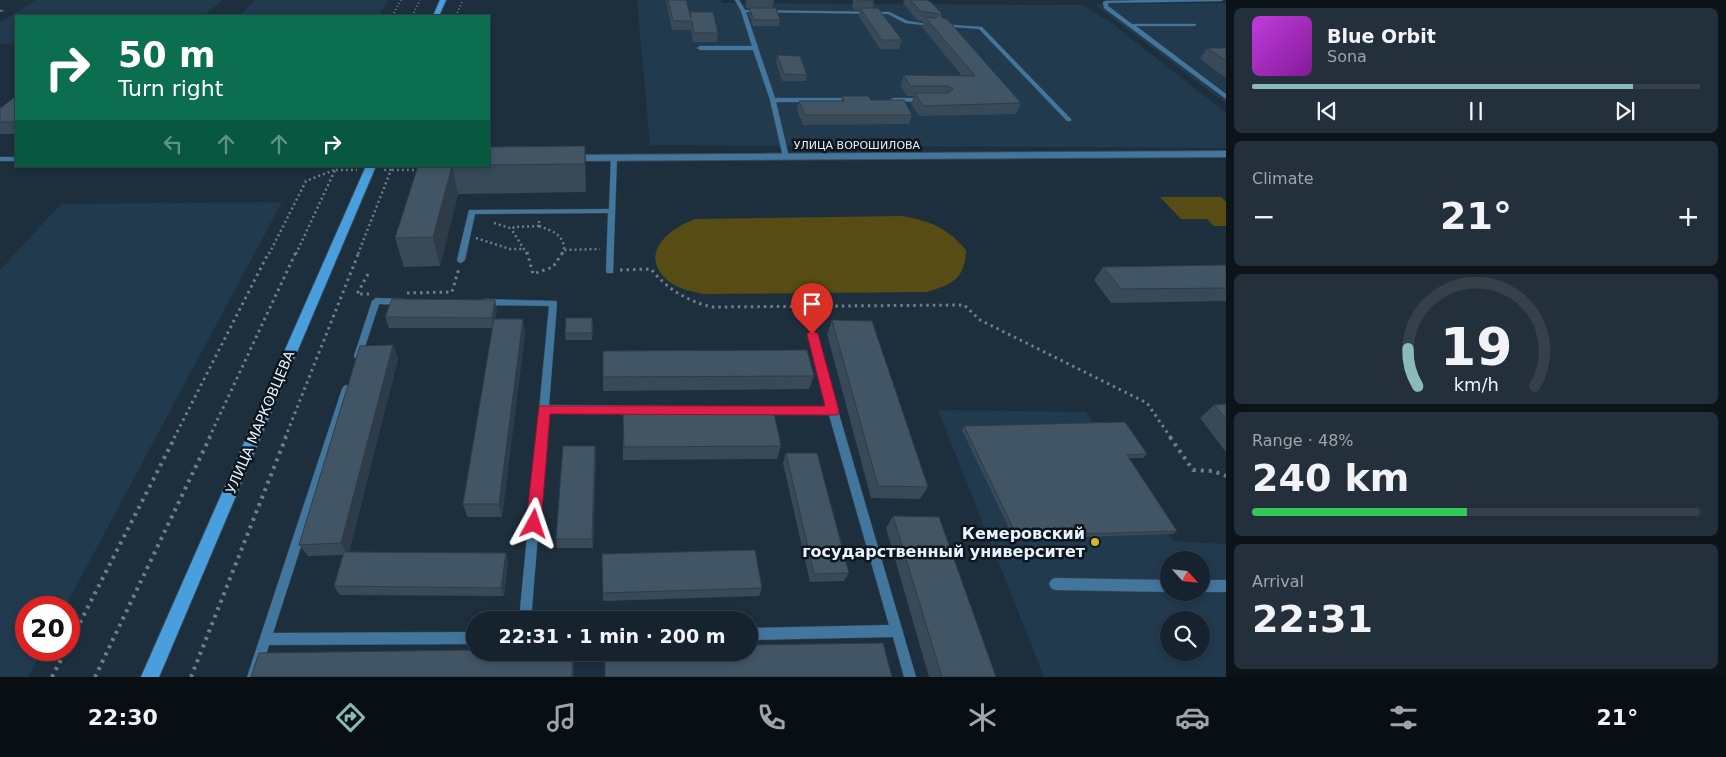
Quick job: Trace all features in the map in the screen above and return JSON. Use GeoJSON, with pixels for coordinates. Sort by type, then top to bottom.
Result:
{"type":"FeatureCollection","features":[{"type":"Feature","properties":{"kind":"main road"},"geometry":{"type":"LineString","coordinates":[[436,15],[443,0]]}},
{"type":"Feature","properties":{"kind":"main road","name":"УЛИЦА МАРКОВЦЕВА"},"geometry":{"type":"LineString","coordinates":[[150,677],[371,167]]}},
{"type":"Feature","properties":{"kind":"street","name":"УЛИЦА ВОРОШИЛОВА"},"geometry":{"type":"LineString","coordinates":[[556,158],[1226,154]]}},
{"type":"Feature","properties":{"kind":"lane"},"geometry":{"type":"LineString","coordinates":[[737,0],[743,11],[773,100],[786,156]]}},
{"type":"Feature","properties":{"kind":"lane"},"geometry":{"type":"LineString","coordinates":[[1221,0],[1105,2],[1106,7],[1226,97]]}},
{"type":"Feature","properties":{"kind":"lane"},"geometry":{"type":"LineString","coordinates":[[743,11],[889,13],[906,22],[932,25]]}},
{"type":"Feature","properties":{"kind":"lane"},"geometry":{"type":"LineString","coordinates":[[940,25],[980,28],[1069,120]]}},
{"type":"Feature","properties":{"kind":"lane"},"geometry":{"type":"LineString","coordinates":[[1131,25],[1194,25]]}},
{"type":"Feature","properties":{"kind":"lane"},"geometry":{"type":"LineString","coordinates":[[700,48],[756,48]]}},
{"type":"Feature","properties":{"kind":"lane"},"geometry":{"type":"LineString","coordinates":[[773,100],[858,100]]}},
{"type":"Feature","properties":{"kind":"lane"},"geometry":{"type":"LineString","coordinates":[[887,100],[934,100]]}},
{"type":"Feature","properties":{"kind":"lane"},"geometry":{"type":"LineString","coordinates":[[0,159],[15,158]]}},
{"type":"Feature","properties":{"kind":"lane"},"geometry":{"type":"LineString","coordinates":[[610,271],[614,158]]}},
{"type":"Feature","properties":{"kind":"lane"},"geometry":{"type":"LineString","coordinates":[[461,260],[472,212],[612,211]]}},
{"type":"Feature","properties":{"kind":"lane"},"geometry":{"type":"LineString","coordinates":[[253,677],[376,301],[415,302]]}},
{"type":"Feature","properties":{"kind":"lane"},"geometry":{"type":"LineString","coordinates":[[474,302],[553,303],[526,611]]}},
{"type":"Feature","properties":{"kind":"lane"},"geometry":{"type":"LineString","coordinates":[[812,334],[832,411],[910,677]]}},
{"type":"Feature","properties":{"kind":"lane"},"geometry":{"type":"LineString","coordinates":[[544,409],[832,411]]}},
{"type":"Feature","properties":{"kind":"lane"},"geometry":{"type":"LineString","coordinates":[[1055,584],[1160,586]]}},
{"type":"Feature","properties":{"kind":"lane"},"geometry":{"type":"LineString","coordinates":[[1210,586],[1226,586]]}},
{"type":"Feature","properties":{"kind":"lane"},"geometry":{"type":"LineString","coordinates":[[758,634],[897,631]]}},
{"type":"Feature","properties":{"kind":"lane"},"geometry":{"type":"LineString","coordinates":[[265,639],[466,638]]}},
{"type":"Feature","properties":{"kind":"path"},"geometry":{"type":"LineString","coordinates":[[393,15],[401,0]]}},
{"type":"Feature","properties":{"kind":"path"},"geometry":{"type":"LineString","coordinates":[[412,15],[420,0]]}},
{"type":"Feature","properties":{"kind":"path"},"geometry":{"type":"LineString","coordinates":[[456,15],[463,0]]}},
{"type":"Feature","properties":{"kind":"path"},"geometry":{"type":"LineString","coordinates":[[80,623],[306,181],[334,170],[150,564],[95,677]]}},
{"type":"Feature","properties":{"kind":"path"},"geometry":{"type":"LineString","coordinates":[[191,677],[391,170]]}},
{"type":"Feature","properties":{"kind":"path"},"geometry":{"type":"LineString","coordinates":[[540,212],[540,226]]}},
{"type":"Feature","properties":{"kind":"path"},"geometry":{"type":"LineString","coordinates":[[540,226],[558,234],[564,243],[564,250],[559,262],[548,271],[533,274],[526,249],[512,230],[514,227],[540,226]]}},
{"type":"Feature","properties":{"kind":"path"},"geometry":{"type":"LineString","coordinates":[[467,236],[489,240],[510,249],[526,249]]}},
{"type":"Feature","properties":{"kind":"path"},"geometry":{"type":"LineString","coordinates":[[564,250],[611,249]]}},
{"type":"Feature","properties":{"kind":"path"},"geometry":{"type":"LineString","coordinates":[[404,293],[452,292],[461,260]]}},
{"type":"Feature","properties":{"kind":"path"},"geometry":{"type":"LineString","coordinates":[[610,271],[651,269],[658,280],[667,286],[699,305],[712,307],[964,305],[980,320],[1146,403],[1192,470],[1213,471],[1226,476]]}},
{"type":"Feature","properties":{"kind":"path"},"geometry":{"type":"LineString","coordinates":[[368,274],[357,294],[376,293]]}},
{"type":"Feature","properties":{"kind":"path"},"geometry":{"type":"LineString","coordinates":[[52,677],[60,661]]}},
{"type":"Feature","properties":{"kind":"shaded area"},"geometry":{"type":"Polygon","coordinates":[[[36,0],[222,0],[205,15],[15,15],[15,43],[0,44],[0,23],[36,0]]]}},
{"type":"Feature","properties":{"kind":"shaded area"},"geometry":{"type":"Polygon","coordinates":[[[255,0],[389,0],[380,15],[240,15],[255,0]]]}},
{"type":"Feature","properties":{"kind":"shaded area"},"geometry":{"type":"Polygon","coordinates":[[[637,0],[721,0],[722,3],[1082,5],[1109,21],[1226,113],[1226,148],[650,145],[637,0]]]}},
{"type":"Feature","properties":{"kind":"shaded area"},"geometry":{"type":"Polygon","coordinates":[[[1226,3],[1226,103],[1094,4],[1226,3]]]}},
{"type":"Feature","properties":{"kind":"shaded area"},"geometry":{"type":"Polygon","coordinates":[[[1160,197],[1221,197],[1226,202],[1226,226],[1214,226],[1207,219],[1181,219],[1160,197]]]}},
{"type":"Feature","properties":{"kind":"shaded area"},"geometry":{"type":"Polygon","coordinates":[[[282,202],[71,596],[15,596],[15,661],[37,661],[28,677],[0,677],[0,270],[61,204],[282,202]]]}},
{"type":"Feature","properties":{"kind":"shaded area"},"geometry":{"type":"Polygon","coordinates":[[[902,216],[921,220],[945,230],[966,250],[963,268],[951,283],[927,292],[703,294],[675,286],[659,270],[655,260],[656,251],[660,243],[676,229],[695,219],[902,216]]]}},
{"type":"Feature","properties":{"kind":"shaded area","name":"Кемеровский государственный университет"},"geometry":{"type":"Polygon","coordinates":[[[938,410],[1086,412],[1173,541],[1226,544],[1226,677],[1044,677],[938,410]]]}},
{"type":"Feature","properties":{"kind":"building"},"geometry":{"type":"Polygon","coordinates":[[[668,0],[686,0],[691,18],[690,12],[713,12],[718,33],[694,33],[692,21],[673,21],[668,0]]]}},
{"type":"Feature","properties":{"kind":"building"},"geometry":{"type":"Polygon","coordinates":[[[873,0],[874,1],[857,1],[873,0]]]}},
{"type":"Feature","properties":{"kind":"building"},"geometry":{"type":"Polygon","coordinates":[[[911,0],[931,2],[941,13],[941,17],[948,20],[1021,103],[923,106],[915,93],[948,93],[953,89],[948,86],[910,86],[904,75],[975,76],[925,17],[936,18],[939,14],[920,11],[911,0]]]}},
{"type":"Feature","properties":{"kind":"building"},"geometry":{"type":"Polygon","coordinates":[[[749,8],[776,8],[780,20],[754,20],[749,8]]]}},
{"type":"Feature","properties":{"kind":"building"},"geometry":{"type":"Polygon","coordinates":[[[860,8],[878,8],[902,40],[882,40],[860,8]]]}},
{"type":"Feature","properties":{"kind":"building"},"geometry":{"type":"Polygon","coordinates":[[[1207,48],[1226,48],[1226,61],[1207,48]]]}},
{"type":"Feature","properties":{"kind":"building"},"geometry":{"type":"Polygon","coordinates":[[[777,55],[800,56],[807,75],[784,74],[777,55]]]}},
{"type":"Feature","properties":{"kind":"building"},"geometry":{"type":"Polygon","coordinates":[[[842,96],[868,96],[871,100],[904,100],[912,115],[805,115],[799,101],[844,101],[842,96]]]}},
{"type":"Feature","properties":{"kind":"building"},"geometry":{"type":"Polygon","coordinates":[[[15,97],[15,122],[0,122],[0,107],[15,97]]]}},
{"type":"Feature","properties":{"kind":"building"},"geometry":{"type":"Polygon","coordinates":[[[585,146],[585,164],[490,165],[490,147],[585,146]]]}},
{"type":"Feature","properties":{"kind":"building"},"geometry":{"type":"Polygon","coordinates":[[[418,167],[452,167],[433,237],[395,238],[418,167]]]}},
{"type":"Feature","properties":{"kind":"building"},"geometry":{"type":"Polygon","coordinates":[[[1226,265],[1226,288],[1121,289],[1103,267],[1226,265]]]}},
{"type":"Feature","properties":{"kind":"building"},"geometry":{"type":"Polygon","coordinates":[[[392,299],[495,300],[492,318],[385,317],[392,299]]]}},
{"type":"Feature","properties":{"kind":"building"},"geometry":{"type":"Polygon","coordinates":[[[566,318],[592,318],[592,333],[565,333],[566,318]]]}},
{"type":"Feature","properties":{"kind":"building"},"geometry":{"type":"Polygon","coordinates":[[[494,319],[523,319],[499,504],[463,504],[494,319]]]}},
{"type":"Feature","properties":{"kind":"building"},"geometry":{"type":"Polygon","coordinates":[[[832,320],[872,321],[928,487],[878,486],[832,320]]]}},
{"type":"Feature","properties":{"kind":"building"},"geometry":{"type":"Polygon","coordinates":[[[393,345],[341,543],[299,545],[360,346],[393,345]]]}},
{"type":"Feature","properties":{"kind":"building"},"geometry":{"type":"Polygon","coordinates":[[[807,350],[814,376],[603,377],[603,351],[807,350]]]}},
{"type":"Feature","properties":{"kind":"building"},"geometry":{"type":"Polygon","coordinates":[[[1226,404],[1226,419],[1214,405],[1226,404]]]}},
{"type":"Feature","properties":{"kind":"building"},"geometry":{"type":"Polygon","coordinates":[[[774,413],[781,446],[624,447],[623,414],[774,413]]]}},
{"type":"Feature","properties":{"kind":"building"},"geometry":{"type":"Polygon","coordinates":[[[1125,422],[1147,454],[1127,455],[1177,531],[1017,536],[964,426],[1125,422]]]}},
{"type":"Feature","properties":{"kind":"building"},"geometry":{"type":"Polygon","coordinates":[[[563,446],[595,446],[592,539],[556,539],[563,446]]]}},
{"type":"Feature","properties":{"kind":"building"},"geometry":{"type":"Polygon","coordinates":[[[786,453],[817,453],[849,573],[814,574],[786,453]]]}},
{"type":"Feature","properties":{"kind":"building"},"geometry":{"type":"Polygon","coordinates":[[[893,516],[939,517],[996,677],[942,677],[893,516]]]}},
{"type":"Feature","properties":{"kind":"building"},"geometry":{"type":"Polygon","coordinates":[[[755,550],[762,588],[603,593],[602,554],[755,550]]]}},
{"type":"Feature","properties":{"kind":"building"},"geometry":{"type":"Polygon","coordinates":[[[344,552],[506,553],[501,588],[334,586],[344,552]]]}},
{"type":"Feature","properties":{"kind":"building"},"geometry":{"type":"Polygon","coordinates":[[[883,643],[892,677],[605,677],[605,661],[758,661],[758,645],[883,643]]]}},
{"type":"Feature","properties":{"kind":"building"},"geometry":{"type":"Polygon","coordinates":[[[466,650],[466,661],[573,661],[572,677],[251,677],[259,653],[466,650]]]}},
{"type":"Feature","properties":{"kind":"place","name":"Кемеровский государственный университет"},"geometry":{"type":"Point","coordinates":[1095,542]}},
{"type":"Feature","properties":{"kind":"route"},"geometry":{"type":"LineString","coordinates":[[534,524],[544,409],[832,411],[812,334]]}}]}
